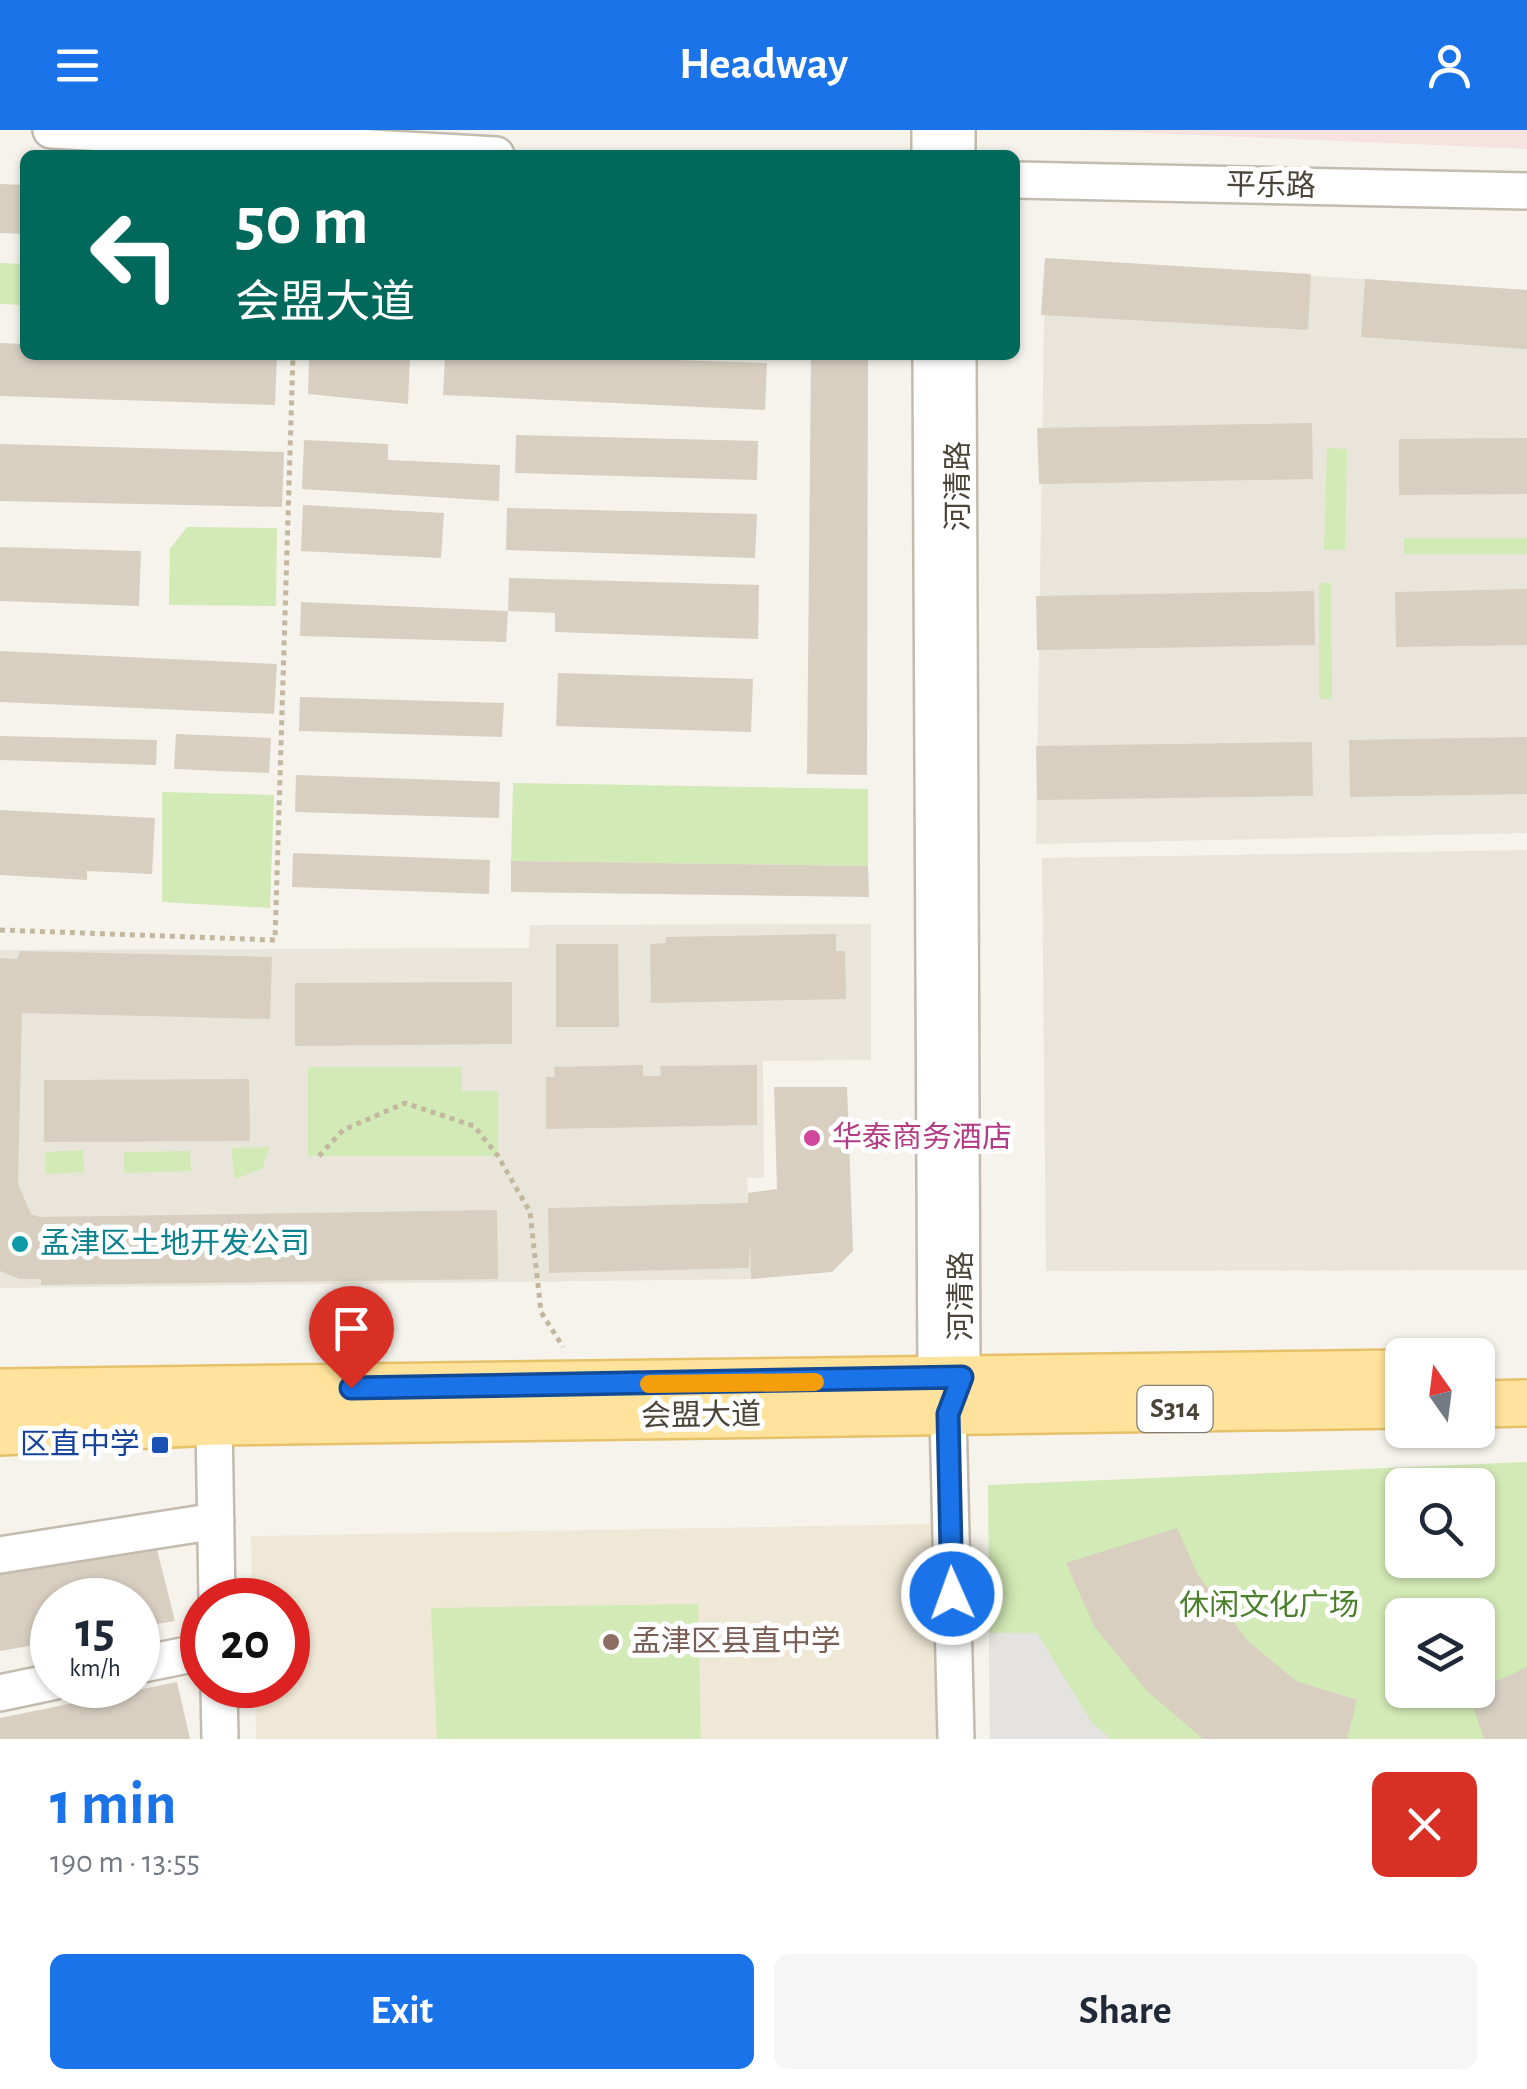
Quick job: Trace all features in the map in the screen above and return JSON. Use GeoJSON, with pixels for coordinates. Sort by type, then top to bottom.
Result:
{"type":"FeatureCollection","features":[{"type":"Feature","properties":{"kind":"main road"},"geometry":{"type":"LineString","coordinates":[[1495,1372],[1527,1372]]}},
{"type":"Feature","properties":{"kind":"main road","name":"会盟大道"},"geometry":{"type":"LineString","coordinates":[[0,1432],[1385,1374]]}},
{"type":"Feature","properties":{"kind":"main road","name":"会盟大道"},"geometry":{"type":"LineString","coordinates":[[0,1392],[949,1390],[1385,1404]]}},
{"type":"Feature","properties":{"kind":"main road"},"geometry":{"type":"LineString","coordinates":[[1495,1404],[1527,1403]]}},
{"type":"Feature","properties":{"kind":"street"},"geometry":{"type":"LineString","coordinates":[[51,130],[407,150]]}},
{"type":"Feature","properties":{"kind":"street","name":"平乐路"},"geometry":{"type":"LineString","coordinates":[[1020,180],[1527,191]]}},
{"type":"Feature","properties":{"kind":"street","name":"河清路"},"geometry":{"type":"LineString","coordinates":[[931,360],[949,1390]]}},
{"type":"Feature","properties":{"kind":"street","name":"河清路"},"geometry":{"type":"LineString","coordinates":[[949,1390],[958,360]]}},
{"type":"Feature","properties":{"kind":"street"},"geometry":{"type":"LineString","coordinates":[[949,1390],[956,1739]]}},
{"type":"Feature","properties":{"kind":"street"},"geometry":{"type":"LineString","coordinates":[[214,1422],[217,1578]]}},
{"type":"Feature","properties":{"kind":"street"},"geometry":{"type":"LineString","coordinates":[[0,1555],[216,1521]]}},
{"type":"Feature","properties":{"kind":"street"},"geometry":{"type":"LineString","coordinates":[[0,1693],[30,1687]]}},
{"type":"Feature","properties":{"kind":"street"},"geometry":{"type":"LineString","coordinates":[[219,1708],[220,1739]]}},
{"type":"Feature","properties":{"kind":"path"},"geometry":{"type":"LineString","coordinates":[[0,930],[275,940],[293,360]]}},
{"type":"Feature","properties":{"kind":"path"},"geometry":{"type":"LineString","coordinates":[[319,1156],[342,1130],[404,1103],[474,1126],[498,1156],[530,1212],[541,1312],[564,1349]]}},
{"type":"Feature","properties":{"kind":"shaded area"},"geometry":{"type":"Polygon","coordinates":[[[1080,130],[1527,130],[1527,149],[1080,130]]]}},
{"type":"Feature","properties":{"kind":"shaded area"},"geometry":{"type":"Polygon","coordinates":[[[1045,258],[1527,290],[1527,833],[1036,844],[1045,258]]]}},
{"type":"Feature","properties":{"kind":"shaded area"},"geometry":{"type":"Polygon","coordinates":[[[1527,850],[1527,1270],[1046,1271],[1042,858],[1527,850]]]}},
{"type":"Feature","properties":{"kind":"shaded area"},"geometry":{"type":"Polygon","coordinates":[[[871,924],[871,1060],[763,1061],[764,1177],[747,1178],[751,1279],[0,1288],[0,950],[529,948],[530,925],[871,924]]]}},
{"type":"Feature","properties":{"kind":"shaded area","name":"孟津区县直中学"},"geometry":{"type":"Polygon","coordinates":[[[933,1524],[936,1739],[256,1739],[255,1708],[310,1708],[310,1578],[252,1578],[251,1536],[933,1524]]]}},
{"type":"Feature","properties":{"kind":"shaded area"},"geometry":{"type":"Polygon","coordinates":[[[989,1633],[1037,1633],[1092,1723],[1111,1739],[990,1739],[989,1633]]]}},
{"type":"Feature","properties":{"kind":"green space"},"geometry":{"type":"Polygon","coordinates":[[[0,263],[20,264],[20,305],[0,304],[0,263]]]}},
{"type":"Feature","properties":{"kind":"green space"},"geometry":{"type":"Polygon","coordinates":[[[1327,448],[1347,449],[1345,550],[1324,550],[1327,448]]]}},
{"type":"Feature","properties":{"kind":"green space"},"geometry":{"type":"Polygon","coordinates":[[[187,527],[277,528],[276,606],[169,605],[170,549],[187,527]]]}},
{"type":"Feature","properties":{"kind":"green space"},"geometry":{"type":"Polygon","coordinates":[[[1404,538],[1527,538],[1527,554],[1404,554],[1404,538]]]}},
{"type":"Feature","properties":{"kind":"green space"},"geometry":{"type":"Polygon","coordinates":[[[1319,583],[1331,583],[1332,699],[1319,699],[1319,583]]]}},
{"type":"Feature","properties":{"kind":"green space"},"geometry":{"type":"Polygon","coordinates":[[[513,783],[868,789],[868,866],[511,861],[513,783]]]}},
{"type":"Feature","properties":{"kind":"green space"},"geometry":{"type":"Polygon","coordinates":[[[162,792],[274,795],[270,908],[162,902],[162,792]]]}},
{"type":"Feature","properties":{"kind":"green space"},"geometry":{"type":"Polygon","coordinates":[[[308,1067],[462,1067],[462,1091],[498,1091],[498,1156],[308,1156],[308,1067]]]}},
{"type":"Feature","properties":{"kind":"green space"},"geometry":{"type":"Polygon","coordinates":[[[270,1147],[262,1169],[235,1179],[231,1148],[270,1147]]]}},
{"type":"Feature","properties":{"kind":"green space"},"geometry":{"type":"Polygon","coordinates":[[[83,1150],[84,1172],[46,1174],[45,1152],[83,1150]]]}},
{"type":"Feature","properties":{"kind":"green space"},"geometry":{"type":"Polygon","coordinates":[[[190,1151],[191,1171],[124,1173],[124,1152],[190,1151]]]}},
{"type":"Feature","properties":{"kind":"green space","name":"休闲文化广场"},"geometry":{"type":"Polygon","coordinates":[[[1527,1462],[1527,1739],[990,1739],[988,1485],[1385,1468],[1385,1578],[1495,1578],[1495,1468],[1386,1468],[1527,1462]]]}},
{"type":"Feature","properties":{"kind":"green space"},"geometry":{"type":"Polygon","coordinates":[[[698,1604],[701,1739],[437,1739],[431,1608],[698,1604]]]}},
{"type":"Feature","properties":{"kind":"building"},"geometry":{"type":"Polygon","coordinates":[[[0,184],[20,185],[20,234],[0,233],[0,184]]]}},
{"type":"Feature","properties":{"kind":"building"},"geometry":{"type":"Polygon","coordinates":[[[1045,258],[1311,274],[1308,330],[1041,315],[1045,258]]]}},
{"type":"Feature","properties":{"kind":"building"},"geometry":{"type":"Polygon","coordinates":[[[1365,279],[1527,290],[1527,349],[1361,337],[1365,279]]]}},
{"type":"Feature","properties":{"kind":"building"},"geometry":{"type":"Polygon","coordinates":[[[0,343],[20,344],[20,360],[277,360],[275,405],[0,396],[0,343]]]}},
{"type":"Feature","properties":{"kind":"building"},"geometry":{"type":"Polygon","coordinates":[[[309,360],[410,360],[408,404],[308,394],[309,360]]]}},
{"type":"Feature","properties":{"kind":"building"},"geometry":{"type":"Polygon","coordinates":[[[445,360],[767,363],[765,410],[443,395],[445,360]]]}},
{"type":"Feature","properties":{"kind":"building"},"geometry":{"type":"Polygon","coordinates":[[[811,360],[868,360],[867,775],[807,774],[811,360]]]}},
{"type":"Feature","properties":{"kind":"building"},"geometry":{"type":"Polygon","coordinates":[[[1312,423],[1313,479],[1039,484],[1037,428],[1312,423]]]}},
{"type":"Feature","properties":{"kind":"building"},"geometry":{"type":"Polygon","coordinates":[[[516,435],[758,441],[757,480],[515,473],[516,435]]]}},
{"type":"Feature","properties":{"kind":"building"},"geometry":{"type":"Polygon","coordinates":[[[1527,438],[1527,494],[1399,495],[1399,439],[1527,438]]]}},
{"type":"Feature","properties":{"kind":"building"},"geometry":{"type":"Polygon","coordinates":[[[304,440],[388,444],[388,460],[500,465],[499,501],[302,489],[304,440]]]}},
{"type":"Feature","properties":{"kind":"building"},"geometry":{"type":"Polygon","coordinates":[[[0,444],[284,452],[282,507],[0,501],[0,444]]]}},
{"type":"Feature","properties":{"kind":"building"},"geometry":{"type":"Polygon","coordinates":[[[303,505],[444,513],[441,558],[301,551],[303,505]]]}},
{"type":"Feature","properties":{"kind":"building"},"geometry":{"type":"Polygon","coordinates":[[[507,508],[757,514],[755,558],[506,550],[507,508]]]}},
{"type":"Feature","properties":{"kind":"building"},"geometry":{"type":"Polygon","coordinates":[[[0,547],[141,551],[139,606],[0,601],[0,547]]]}},
{"type":"Feature","properties":{"kind":"building"},"geometry":{"type":"Polygon","coordinates":[[[509,578],[759,585],[758,639],[555,632],[555,613],[508,611],[509,578]]]}},
{"type":"Feature","properties":{"kind":"building"},"geometry":{"type":"Polygon","coordinates":[[[1527,589],[1527,645],[1396,647],[1395,592],[1527,589]]]}},
{"type":"Feature","properties":{"kind":"building"},"geometry":{"type":"Polygon","coordinates":[[[1314,591],[1315,645],[1037,650],[1036,596],[1314,591]]]}},
{"type":"Feature","properties":{"kind":"building"},"geometry":{"type":"Polygon","coordinates":[[[301,602],[508,611],[506,642],[300,636],[301,602]]]}},
{"type":"Feature","properties":{"kind":"building"},"geometry":{"type":"Polygon","coordinates":[[[0,651],[277,664],[274,714],[0,702],[0,651]]]}},
{"type":"Feature","properties":{"kind":"building"},"geometry":{"type":"Polygon","coordinates":[[[558,673],[753,679],[751,732],[556,726],[558,673]]]}},
{"type":"Feature","properties":{"kind":"building"},"geometry":{"type":"Polygon","coordinates":[[[300,697],[504,703],[502,737],[299,731],[300,697]]]}},
{"type":"Feature","properties":{"kind":"building"},"geometry":{"type":"Polygon","coordinates":[[[176,734],[271,738],[269,773],[174,769],[176,734]]]}},
{"type":"Feature","properties":{"kind":"building"},"geometry":{"type":"Polygon","coordinates":[[[0,736],[157,740],[156,765],[0,760],[0,736]]]}},
{"type":"Feature","properties":{"kind":"building"},"geometry":{"type":"Polygon","coordinates":[[[1527,737],[1527,794],[1350,797],[1349,740],[1527,737]]]}},
{"type":"Feature","properties":{"kind":"building"},"geometry":{"type":"Polygon","coordinates":[[[1312,742],[1313,796],[1037,800],[1036,746],[1312,742]]]}},
{"type":"Feature","properties":{"kind":"building"},"geometry":{"type":"Polygon","coordinates":[[[296,775],[500,782],[499,818],[295,812],[296,775]]]}},
{"type":"Feature","properties":{"kind":"building"},"geometry":{"type":"Polygon","coordinates":[[[0,810],[155,818],[152,874],[87,871],[87,880],[0,875],[0,810]]]}},
{"type":"Feature","properties":{"kind":"building"},"geometry":{"type":"Polygon","coordinates":[[[293,853],[490,860],[489,894],[292,887],[293,853]]]}},
{"type":"Feature","properties":{"kind":"building"},"geometry":{"type":"Polygon","coordinates":[[[511,861],[868,866],[869,897],[511,892],[511,861]]]}},
{"type":"Feature","properties":{"kind":"building"},"geometry":{"type":"Polygon","coordinates":[[[836,934],[836,951],[845,951],[846,999],[651,1003],[650,944],[666,943],[666,937],[836,934]]]}},
{"type":"Feature","properties":{"kind":"building"},"geometry":{"type":"Polygon","coordinates":[[[556,944],[618,944],[619,1027],[556,1027],[556,944]]]}},
{"type":"Feature","properties":{"kind":"building"},"geometry":{"type":"Polygon","coordinates":[[[20,951],[272,957],[270,1019],[22,1013],[18,1184],[31,1214],[40,1217],[497,1210],[498,1279],[41,1285],[41,1279],[20,1279],[0,1271],[0,958],[17,959],[20,951]]]}},
{"type":"Feature","properties":{"kind":"building"},"geometry":{"type":"Polygon","coordinates":[[[512,982],[512,1044],[295,1046],[295,983],[512,982]]]}},
{"type":"Feature","properties":{"kind":"building"},"geometry":{"type":"Polygon","coordinates":[[[643,1065],[643,1076],[661,1076],[660,1066],[757,1065],[757,1125],[546,1129],[546,1077],[555,1077],[554,1067],[643,1065]]]}},
{"type":"Feature","properties":{"kind":"building"},"geometry":{"type":"Polygon","coordinates":[[[249,1079],[250,1141],[44,1142],[44,1080],[249,1079]]]}},
{"type":"Feature","properties":{"kind":"building"},"geometry":{"type":"Polygon","coordinates":[[[774,1087],[847,1087],[853,1251],[832,1272],[751,1279],[750,1242],[749,1268],[549,1273],[548,1208],[748,1203],[748,1193],[777,1189],[774,1087]]]}},
{"type":"Feature","properties":{"kind":"building"},"geometry":{"type":"Polygon","coordinates":[[[1177,1528],[1198,1575],[1248,1641],[1296,1681],[1357,1700],[1347,1739],[1203,1739],[1147,1691],[1094,1626],[1066,1563],[1177,1528]]]}},
{"type":"Feature","properties":{"kind":"building"},"geometry":{"type":"Polygon","coordinates":[[[155,1542],[175,1621],[160,1623],[160,1578],[30,1578],[30,1646],[0,1651],[0,1573],[155,1542]]]}},
{"type":"Feature","properties":{"kind":"building"},"geometry":{"type":"Polygon","coordinates":[[[1527,1667],[1527,1739],[1484,1739],[1474,1708],[1495,1708],[1495,1682],[1527,1667]]]}},
{"type":"Feature","properties":{"kind":"building"},"geometry":{"type":"Polygon","coordinates":[[[177,1682],[190,1739],[0,1739],[0,1718],[49,1708],[160,1708],[160,1685],[177,1682]]]}},
{"type":"Feature","properties":{"kind":"slow traffic"},"geometry":{"type":"LineString","coordinates":[[649,1384],[815,1382]]}},
{"type":"Feature","properties":{"kind":"place","name":"华泰商务酒店"},"geometry":{"type":"Point","coordinates":[812,1138]}},
{"type":"Feature","properties":{"kind":"place","name":"孟津区土地开发公司"},"geometry":{"type":"Point","coordinates":[20,1244]}},
{"type":"Feature","properties":{"kind":"place","name":"区直中学"},"geometry":{"type":"Point","coordinates":[160,1445]}},
{"type":"Feature","properties":{"kind":"place","name":"孟津区县直中学"},"geometry":{"type":"Point","coordinates":[611,1642]}},
{"type":"Feature","properties":{"kind":"route"},"geometry":{"type":"LineString","coordinates":[[351,1388],[962,1377],[948,1414],[952,1594]]}}]}
